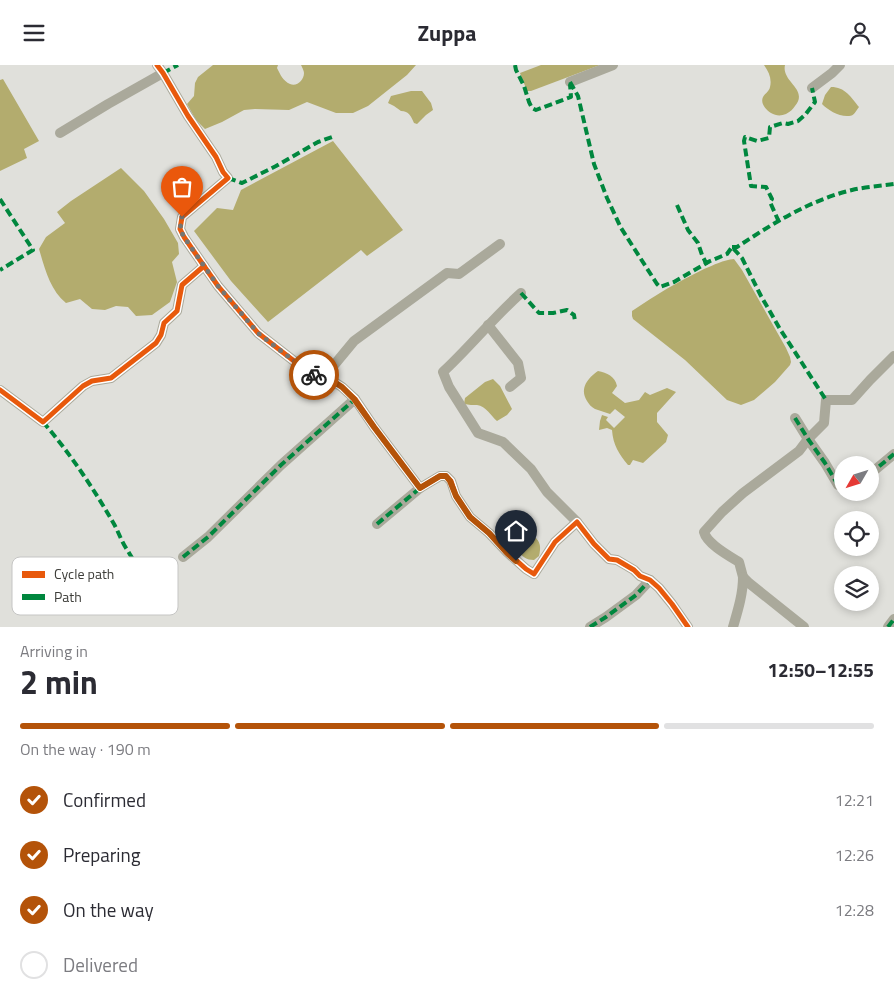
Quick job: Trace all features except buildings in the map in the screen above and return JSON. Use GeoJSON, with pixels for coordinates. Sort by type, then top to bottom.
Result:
{"type":"FeatureCollection","features":[{"type":"Feature","properties":{"kind":"street"},"geometry":{"type":"LineString","coordinates":[[570,82],[613,65]]}},
{"type":"Feature","properties":{"kind":"street"},"geometry":{"type":"LineString","coordinates":[[812,88],[840,65]]}},
{"type":"Feature","properties":{"kind":"street"},"geometry":{"type":"LineString","coordinates":[[60,133],[160,69],[228,178],[182,217],[180,229],[184,237],[218,286],[258,333],[312,375],[325,376],[342,387],[354,399],[420,488]]}},
{"type":"Feature","properties":{"kind":"street"},"geometry":{"type":"LineString","coordinates":[[325,376],[354,341],[447,273],[459,274],[500,244]]}},
{"type":"Feature","properties":{"kind":"street"},"geometry":{"type":"LineString","coordinates":[[0,390],[43,422],[83,385],[112,377],[156,343],[161,335],[164,323],[177,311],[182,285],[204,266]]}},
{"type":"Feature","properties":{"kind":"street"},"geometry":{"type":"LineString","coordinates":[[521,293],[443,372],[449,387],[478,433],[503,442],[531,469],[547,492],[577,522],[594,544],[609,559],[617,560],[640,576],[650,580],[668,599],[688,627]]}},
{"type":"Feature","properties":{"kind":"street"},"geometry":{"type":"LineString","coordinates":[[488,325],[518,363],[521,378],[510,387]]}},
{"type":"Feature","properties":{"kind":"street"},"geometry":{"type":"LineString","coordinates":[[733,627],[743,588],[743,577],[739,563],[705,537],[704,532],[743,493],[799,451],[824,423],[826,400],[852,400],[894,356]]}},
{"type":"Feature","properties":{"kind":"street"},"geometry":{"type":"LineString","coordinates":[[183,557],[208,537],[281,465],[354,399]]}},
{"type":"Feature","properties":{"kind":"street"},"geometry":{"type":"LineString","coordinates":[[795,417],[834,478]]}},
{"type":"Feature","properties":{"kind":"street"},"geometry":{"type":"LineString","coordinates":[[879,466],[894,454]]}},
{"type":"Feature","properties":{"kind":"street"},"geometry":{"type":"LineString","coordinates":[[377,524],[420,488],[440,476],[446,476],[470,517],[489,533],[507,553],[526,569],[534,573],[555,542],[577,522]]}},
{"type":"Feature","properties":{"kind":"street"},"geometry":{"type":"LineString","coordinates":[[743,577],[804,627]]}},
{"type":"Feature","properties":{"kind":"street"},"geometry":{"type":"LineString","coordinates":[[590,627],[630,599],[650,580]]}},
{"type":"Feature","properties":{"kind":"street"},"geometry":{"type":"LineString","coordinates":[[888,627],[894,619]]}},
{"type":"Feature","properties":{"kind":"shaded area"},"geometry":{"type":"Polygon","coordinates":[[[213,65],[278,65],[277,68],[282,77],[293,85],[298,84],[304,76],[301,65],[416,65],[407,75],[368,106],[353,113],[336,113],[307,102],[289,110],[244,110],[205,129],[196,120],[187,104],[194,96],[195,83],[198,77],[213,65]]]}},
{"type":"Feature","properties":{"kind":"shaded area"},"geometry":{"type":"Polygon","coordinates":[[[541,65],[600,65],[527,91],[520,73],[541,65]]]}},
{"type":"Feature","properties":{"kind":"shaded area"},"geometry":{"type":"Polygon","coordinates":[[[764,65],[785,65],[787,76],[797,90],[798,100],[786,114],[773,114],[763,104],[762,99],[769,89],[771,81],[764,65]]]}},
{"type":"Feature","properties":{"kind":"shaded area"},"geometry":{"type":"Polygon","coordinates":[[[3,79],[39,141],[24,149],[27,158],[0,171],[0,80],[3,79]]]}},
{"type":"Feature","properties":{"kind":"shaded area"},"geometry":{"type":"Polygon","coordinates":[[[831,87],[836,87],[847,93],[859,107],[854,114],[845,116],[838,114],[822,104],[825,95],[831,87]]]}},
{"type":"Feature","properties":{"kind":"shaded area"},"geometry":{"type":"Polygon","coordinates":[[[411,91],[422,91],[431,103],[433,110],[417,124],[414,123],[408,113],[388,103],[391,96],[411,91]]]}},
{"type":"Feature","properties":{"kind":"shaded area"},"geometry":{"type":"Polygon","coordinates":[[[333,141],[403,230],[367,256],[361,250],[268,322],[231,281],[194,231],[217,208],[233,210],[241,190],[333,141]]]}},
{"type":"Feature","properties":{"kind":"shaded area"},"geometry":{"type":"Polygon","coordinates":[[[121,168],[144,191],[178,243],[179,254],[172,262],[177,282],[170,302],[152,315],[136,316],[128,307],[116,306],[105,310],[92,309],[80,299],[66,303],[60,298],[52,285],[39,249],[46,237],[65,223],[57,212],[121,168]]]}},
{"type":"Feature","properties":{"kind":"shaded area"},"geometry":{"type":"Polygon","coordinates":[[[734,259],[786,348],[791,362],[775,382],[754,400],[741,405],[727,400],[685,360],[633,319],[632,316],[632,311],[676,283],[715,264],[734,259]]]}},
{"type":"Feature","properties":{"kind":"shaded area"},"geometry":{"type":"Polygon","coordinates":[[[598,371],[612,377],[617,386],[612,393],[625,403],[639,400],[645,392],[650,395],[667,388],[676,392],[657,413],[657,422],[668,435],[666,442],[643,463],[633,460],[628,465],[617,449],[612,430],[607,428],[599,430],[602,415],[608,417],[606,420],[614,428],[625,417],[615,409],[610,414],[595,409],[587,401],[584,388],[591,377],[598,371]]]}},
{"type":"Feature","properties":{"kind":"shaded area"},"geometry":{"type":"Polygon","coordinates":[[[493,379],[500,386],[512,409],[507,415],[497,421],[483,407],[464,404],[465,398],[485,382],[493,379]]]}},
{"type":"Feature","properties":{"kind":"shaded area"},"geometry":{"type":"Polygon","coordinates":[[[533,537],[538,540],[540,547],[539,556],[534,560],[525,558],[518,551],[533,537]]]}},
{"type":"Feature","properties":{"kind":"marked path"},"geometry":{"type":"LineString","coordinates":[[163,73],[178,65]]}},
{"type":"Feature","properties":{"kind":"marked path"},"geometry":{"type":"LineString","coordinates":[[515,65],[529,102],[532,108],[536,110],[571,97],[570,84]]}},
{"type":"Feature","properties":{"kind":"marked path"},"geometry":{"type":"LineString","coordinates":[[570,82],[578,96],[594,164],[607,198],[621,228],[657,284],[660,287],[674,282],[710,261],[727,254],[732,247],[742,258],[780,329],[826,400]]}},
{"type":"Feature","properties":{"kind":"marked path"},"geometry":{"type":"LineString","coordinates":[[779,222],[766,187],[751,186],[744,141],[745,137],[757,141],[769,138],[770,127],[798,121],[815,102],[812,88]]}},
{"type":"Feature","properties":{"kind":"marked path"},"geometry":{"type":"LineString","coordinates":[[228,178],[242,183],[318,142],[332,137]]}},
{"type":"Feature","properties":{"kind":"marked path"},"geometry":{"type":"LineString","coordinates":[[732,247],[737,247],[806,206],[836,194],[867,187],[894,184]]}},
{"type":"Feature","properties":{"kind":"marked path"},"geometry":{"type":"LineString","coordinates":[[0,199],[33,250],[0,270]]}},
{"type":"Feature","properties":{"kind":"marked path"},"geometry":{"type":"LineString","coordinates":[[677,205],[688,230],[698,243],[706,263],[710,261]]}},
{"type":"Feature","properties":{"kind":"marked path"},"geometry":{"type":"LineString","coordinates":[[521,293],[539,313],[567,310],[574,315],[575,321]]}},
{"type":"Feature","properties":{"kind":"marked path"},"geometry":{"type":"LineString","coordinates":[[183,557],[208,537],[281,465],[355,399]]}},
{"type":"Feature","properties":{"kind":"marked path"},"geometry":{"type":"LineString","coordinates":[[795,418],[834,478]]}},
{"type":"Feature","properties":{"kind":"marked path"},"geometry":{"type":"LineString","coordinates":[[43,422],[81,471],[116,527],[132,557]]}},
{"type":"Feature","properties":{"kind":"marked path"},"geometry":{"type":"LineString","coordinates":[[879,466],[894,454]]}},
{"type":"Feature","properties":{"kind":"marked path"},"geometry":{"type":"LineString","coordinates":[[377,524],[420,488]]}},
{"type":"Feature","properties":{"kind":"marked path"},"geometry":{"type":"LineString","coordinates":[[590,627],[636,595],[650,580]]}},
{"type":"Feature","properties":{"kind":"marked path"},"geometry":{"type":"LineString","coordinates":[[888,627],[894,619]]}},
{"type":"Feature","properties":{"kind":"cycle path"},"geometry":{"type":"LineString","coordinates":[[0,390],[43,422],[83,386],[92,381],[111,378],[156,343],[161,335],[164,323],[177,311],[182,285],[204,266],[180,229],[182,217],[228,178],[157,65]]}},
{"type":"Feature","properties":{"kind":"cycle path"},"geometry":{"type":"LineString","coordinates":[[204,266],[218,286],[258,333],[312,375],[325,376],[342,387],[355,399],[420,488],[440,476],[446,476],[451,481],[456,496],[470,517],[526,569],[534,574],[555,542],[577,522],[594,544],[609,559],[617,560],[640,576],[650,580],[659,588],[688,627]]}},
{"type":"Feature","properties":{"kind":"way so far"},"geometry":{"type":"LineString","coordinates":[[182,217],[180,229],[184,237],[232,303],[258,333],[314,375]]}},
{"type":"Feature","properties":{"kind":"route"},"geometry":{"type":"LineString","coordinates":[[314,375],[325,376],[342,387],[354,399],[420,488],[440,476],[446,476],[470,517],[489,533],[516,561]]}}]}
